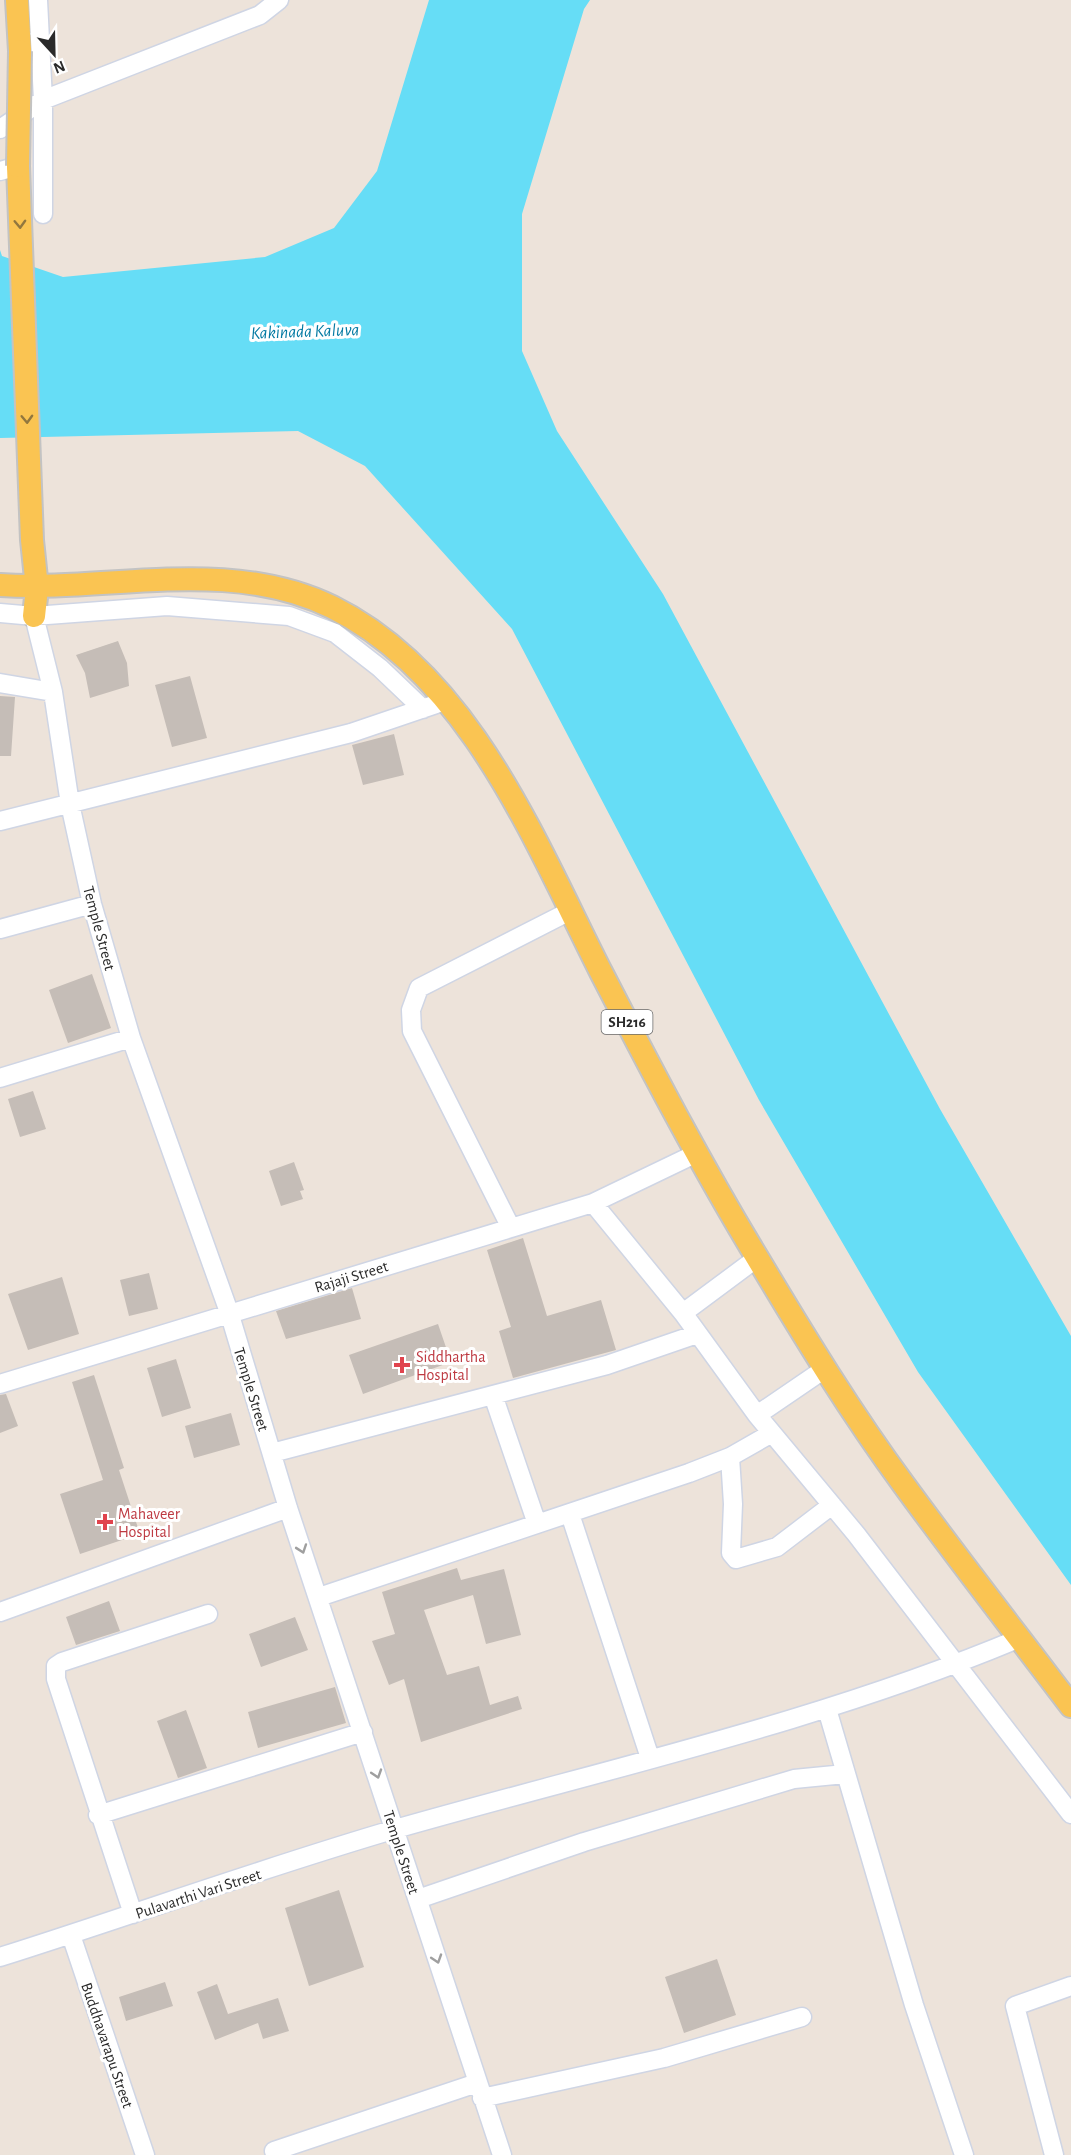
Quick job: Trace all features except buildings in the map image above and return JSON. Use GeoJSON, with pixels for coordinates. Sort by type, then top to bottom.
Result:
{"type":"FeatureCollection","features":[{"type":"Feature","properties":{"kind":"main road"},"geometry":{"type":"LineString","coordinates":[[18,0],[20,51],[9,169],[37,588],[34,616]]}},
{"type":"Feature","properties":{"kind":"main road","name":"SH216"},"geometry":{"type":"LineString","coordinates":[[0,585],[37,588],[156,580],[226,579],[274,588],[331,607],[393,646],[448,700],[491,762],[695,1154],[757,1257],[826,1368],[902,1482],[1071,1706]]}},
{"type":"Feature","properties":{"kind":"street"},"geometry":{"type":"LineString","coordinates":[[38,0],[43,100],[43,214]]}},
{"type":"Feature","properties":{"kind":"street"},"geometry":{"type":"LineString","coordinates":[[0,129],[43,100],[260,15],[279,0]]}},
{"type":"Feature","properties":{"kind":"street"},"geometry":{"type":"LineString","coordinates":[[0,613],[34,616],[168,606],[290,616],[335,633],[380,668],[423,709]]}},
{"type":"Feature","properties":{"kind":"street","name":"Temple Street"},"geometry":{"type":"LineString","coordinates":[[34,616],[53,693],[70,804],[92,904],[131,1038],[229,1312],[288,1508],[502,2155]]}},
{"type":"Feature","properties":{"kind":"street"},"geometry":{"type":"LineString","coordinates":[[0,683],[53,693]]}},
{"type":"Feature","properties":{"kind":"street"},"geometry":{"type":"LineString","coordinates":[[0,821],[351,733],[448,700]]}},
{"type":"Feature","properties":{"kind":"street"},"geometry":{"type":"LineString","coordinates":[[0,929],[92,904]]}},
{"type":"Feature","properties":{"kind":"street"},"geometry":{"type":"LineString","coordinates":[[511,1228],[412,1031],[411,1010],[419,988],[570,911]]}},
{"type":"Feature","properties":{"kind":"street"},"geometry":{"type":"LineString","coordinates":[[0,1078],[131,1038]]}},
{"type":"Feature","properties":{"kind":"street","name":"Rajaji Street"},"geometry":{"type":"LineString","coordinates":[[0,1384],[229,1312],[593,1203],[695,1154]]}},
{"type":"Feature","properties":{"kind":"street"},"geometry":{"type":"LineString","coordinates":[[593,1203],[682,1313],[756,1415],[832,1505],[1071,1814]]}},
{"type":"Feature","properties":{"kind":"street"},"geometry":{"type":"LineString","coordinates":[[682,1313],[757,1257]]}},
{"type":"Feature","properties":{"kind":"street"},"geometry":{"type":"LineString","coordinates":[[272,1453],[607,1365],[697,1334]]}},
{"type":"Feature","properties":{"kind":"street"},"geometry":{"type":"LineString","coordinates":[[756,1415],[826,1368]]}},
{"type":"Feature","properties":{"kind":"street"},"geometry":{"type":"LineString","coordinates":[[493,1395],[537,1524]]}},
{"type":"Feature","properties":{"kind":"street"},"geometry":{"type":"LineString","coordinates":[[319,1597],[570,1514],[730,1457],[772,1433]]}},
{"type":"Feature","properties":{"kind":"street"},"geometry":{"type":"LineString","coordinates":[[730,1457],[733,1504],[731,1552],[736,1559],[777,1546],[832,1505]]}},
{"type":"Feature","properties":{"kind":"street"},"geometry":{"type":"LineString","coordinates":[[0,1612],[288,1508]]}},
{"type":"Feature","properties":{"kind":"street"},"geometry":{"type":"LineString","coordinates":[[570,1514],[650,1758]]}},
{"type":"Feature","properties":{"kind":"street"},"geometry":{"type":"LineString","coordinates":[[133,1914],[98,1815],[56,1679],[56,1666],[62,1662],[208,1614]]}},
{"type":"Feature","properties":{"kind":"street","name":"Pulavarthi Vari Street"},"geometry":{"type":"LineString","coordinates":[[0,1957],[395,1829],[827,1709],[955,1666],[1020,1638]]}},
{"type":"Feature","properties":{"kind":"street"},"geometry":{"type":"LineString","coordinates":[[827,1709],[914,2005],[964,2155]]}},
{"type":"Feature","properties":{"kind":"street"},"geometry":{"type":"LineString","coordinates":[[98,1815],[363,1732]]}},
{"type":"Feature","properties":{"kind":"street"},"geometry":{"type":"LineString","coordinates":[[418,1899],[584,1842],[794,1779],[845,1774]]}},
{"type":"Feature","properties":{"kind":"street","name":"Buddhavarapu Street"},"geometry":{"type":"LineString","coordinates":[[71,1935],[145,2155]]}},
{"type":"Feature","properties":{"kind":"street"},"geometry":{"type":"LineString","coordinates":[[1054,2155],[1015,2006],[1071,1986]]}},
{"type":"Feature","properties":{"kind":"street"},"geometry":{"type":"LineString","coordinates":[[274,2151],[479,2091],[664,2058],[802,2017]]}},
{"type":"Feature","properties":{"kind":"water","name":"Kakinada Kaluva"},"geometry":{"type":"Polygon","coordinates":[[[429,0],[590,0],[584,9],[522,214],[522,351],[557,431],[663,594],[940,1109],[1071,1336],[1071,1585],[918,1372],[759,1100],[512,629],[365,466],[298,431],[0,438],[0,250],[2,256],[63,277],[265,257],[334,228],[377,171],[429,0]]]}},
{"type":"Feature","properties":{"kind":"place","name":"Siddhartha Hospital"},"geometry":{"type":"Point","coordinates":[402,1365]}},
{"type":"Feature","properties":{"kind":"place","name":"Mahaveer Hospital"},"geometry":{"type":"Point","coordinates":[105,1522]}}]}
